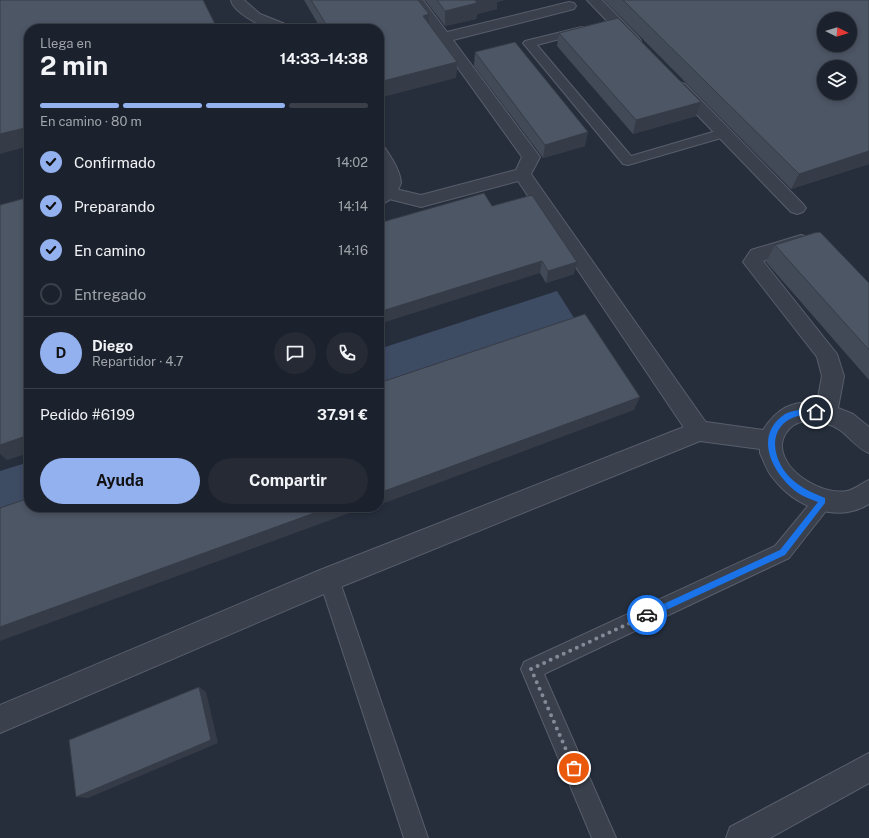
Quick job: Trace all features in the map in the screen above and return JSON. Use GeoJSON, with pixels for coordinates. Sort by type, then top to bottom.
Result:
{"type":"FeatureCollection","features":[{"type":"Feature","properties":{"kind":"street"},"geometry":{"type":"LineString","coordinates":[[384,196],[421,201],[522,174],[531,157],[416,0]]}},
{"type":"Feature","properties":{"kind":"street"},"geometry":{"type":"LineString","coordinates":[[594,0],[603,24],[642,49]]}},
{"type":"Feature","properties":{"kind":"street"},"geometry":{"type":"LineString","coordinates":[[237,1],[243,22]]}},
{"type":"Feature","properties":{"kind":"street"},"geometry":{"type":"LineString","coordinates":[[237,1],[255,17],[272,24]]}},
{"type":"Feature","properties":{"kind":"street"},"geometry":{"type":"LineString","coordinates":[[443,38],[569,6]]}},
{"type":"Feature","properties":{"kind":"street"},"geometry":{"type":"LineString","coordinates":[[669,77],[796,208]]}},
{"type":"Feature","properties":{"kind":"street"},"geometry":{"type":"LineString","coordinates":[[384,161],[393,178],[392,186],[384,195]]}},
{"type":"Feature","properties":{"kind":"street"},"geometry":{"type":"LineString","coordinates":[[522,174],[698,431]]}},
{"type":"Feature","properties":{"kind":"street"},"geometry":{"type":"LineString","coordinates":[[821,242],[807,240],[758,255],[753,262],[826,354],[833,376],[826,413]]}},
{"type":"Feature","properties":{"kind":"street"},"geometry":{"type":"LineString","coordinates":[[869,444],[862,434],[846,421],[826,413],[806,411],[788,416],[776,426],[771,441],[774,459],[784,477],[801,491],[823,501],[844,503],[863,498],[869,491]]}},
{"type":"Feature","properties":{"kind":"street"},"geometry":{"type":"LineString","coordinates":[[0,719],[329,579],[698,431],[771,441]]}},
{"type":"Feature","properties":{"kind":"street"},"geometry":{"type":"LineString","coordinates":[[741,838],[869,767]]}},
{"type":"Feature","properties":{"kind":"lane"},"geometry":{"type":"LineString","coordinates":[[603,24],[529,43],[628,161],[723,133]]}},
{"type":"Feature","properties":{"kind":"lane"},"geometry":{"type":"LineString","coordinates":[[604,838],[531,669],[782,552],[823,501]]}},
{"type":"Feature","properties":{"kind":"lane"},"geometry":{"type":"LineString","coordinates":[[329,579],[416,838]]}},
{"type":"Feature","properties":{"kind":"water"},"geometry":{"type":"Polygon","coordinates":[[[557,291],[581,329],[384,395],[384,347],[557,291]]]}},
{"type":"Feature","properties":{"kind":"water"},"geometry":{"type":"Polygon","coordinates":[[[24,464],[24,510],[0,525],[0,471],[24,464]]]}},
{"type":"Feature","properties":{"kind":"building"},"geometry":{"type":"Polygon","coordinates":[[[0,0],[203,0],[215,24],[24,24],[24,128],[0,134],[0,0]]]}},
{"type":"Feature","properties":{"kind":"building"},"geometry":{"type":"Polygon","coordinates":[[[311,0],[418,0],[429,14],[423,16],[457,62],[384,81],[384,24],[326,24],[311,0]]]}},
{"type":"Feature","properties":{"kind":"building"},"geometry":{"type":"Polygon","coordinates":[[[437,0],[475,0],[477,3],[445,11],[437,0]]]}},
{"type":"Feature","properties":{"kind":"building"},"geometry":{"type":"Polygon","coordinates":[[[623,0],[869,0],[869,151],[799,174],[623,0]]]}},
{"type":"Feature","properties":{"kind":"building"},"geometry":{"type":"Polygon","coordinates":[[[618,18],[701,102],[636,120],[559,33],[618,18]]]}},
{"type":"Feature","properties":{"kind":"building"},"geometry":{"type":"Polygon","coordinates":[[[515,42],[588,132],[545,145],[475,52],[515,42]]]}},
{"type":"Feature","properties":{"kind":"building"},"geometry":{"type":"Polygon","coordinates":[[[484,193],[492,206],[532,195],[577,262],[548,271],[542,261],[384,310],[384,222],[484,193]]]}},
{"type":"Feature","properties":{"kind":"building"},"geometry":{"type":"Polygon","coordinates":[[[24,198],[24,437],[0,445],[0,205],[24,198]]]}},
{"type":"Feature","properties":{"kind":"building"},"geometry":{"type":"Polygon","coordinates":[[[820,232],[869,283],[869,350],[775,245],[820,232]]]}},
{"type":"Feature","properties":{"kind":"building"},"geometry":{"type":"Polygon","coordinates":[[[585,314],[640,397],[384,491],[384,381],[585,314]]]}},
{"type":"Feature","properties":{"kind":"building"},"geometry":{"type":"Polygon","coordinates":[[[24,500],[24,512],[317,512],[0,627],[0,508],[24,500]]]}},
{"type":"Feature","properties":{"kind":"building"},"geometry":{"type":"Polygon","coordinates":[[[199,687],[211,740],[76,797],[69,740],[199,687]]]}},
{"type":"Feature","properties":{"kind":"way so far"},"geometry":{"type":"LineString","coordinates":[[574,768],[531,669],[647,615]]}},
{"type":"Feature","properties":{"kind":"route"},"geometry":{"type":"LineString","coordinates":[[647,615],[782,552],[823,501],[801,491],[784,477],[774,459],[771,441],[776,426],[788,416],[806,411],[816,412]]}}]}
